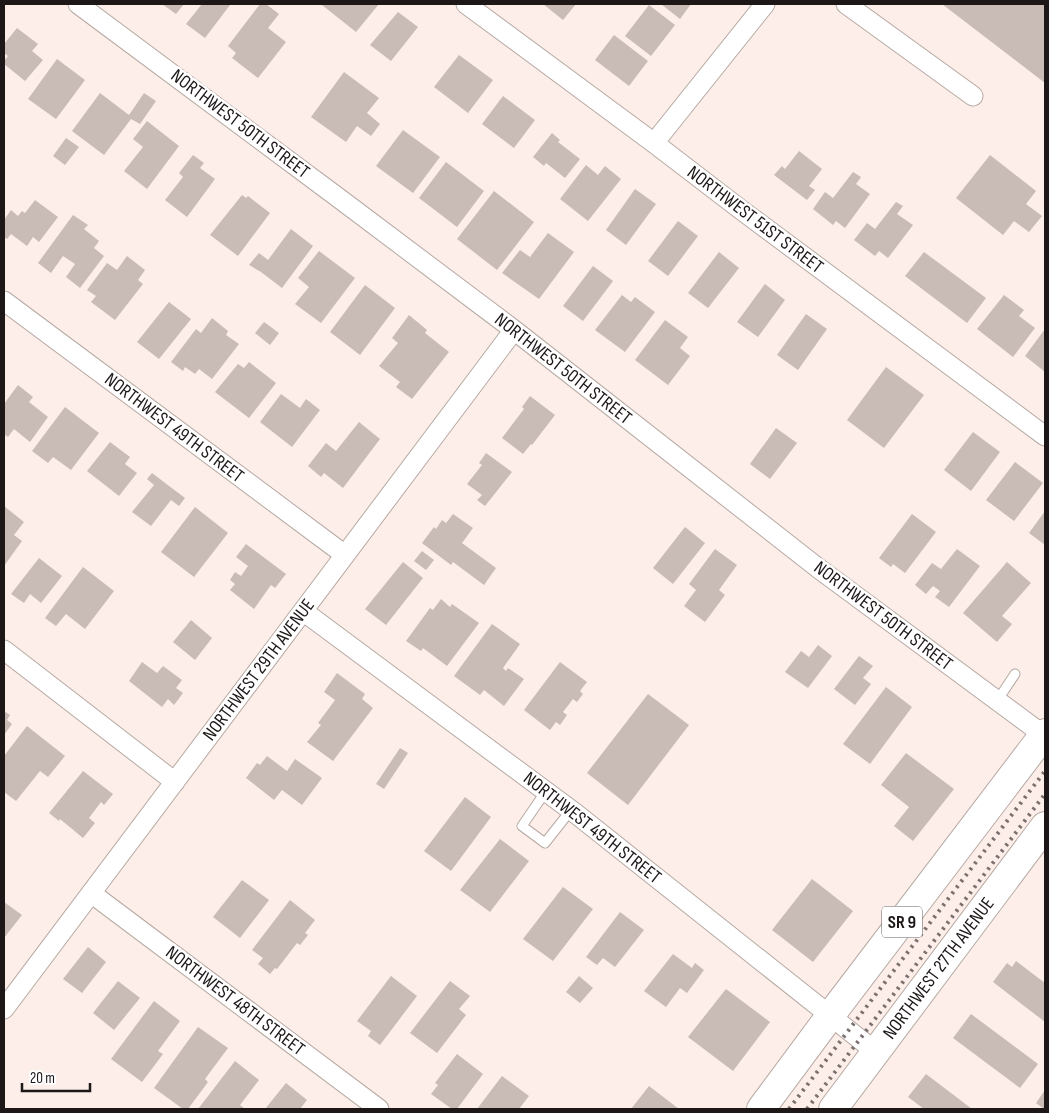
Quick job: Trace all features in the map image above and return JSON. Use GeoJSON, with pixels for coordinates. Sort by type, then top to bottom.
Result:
{"type":"FeatureCollection","features":[{"type":"Feature","properties":{"kind":"main road","name":"SR 9"},"geometry":{"type":"LineString","coordinates":[[761,1109],[1045,735]]}},
{"type":"Feature","properties":{"kind":"main road","name":"NORTHWEST 27TH AVENUE"},"geometry":{"type":"LineString","coordinates":[[833,1109],[1045,826]]}},
{"type":"Feature","properties":{"kind":"street","name":"NORTHWEST 50TH STREET"},"geometry":{"type":"LineString","coordinates":[[78,4],[514,330],[818,568],[1045,735]]}},
{"type":"Feature","properties":{"kind":"street","name":"NORTHWEST 51ST STREET"},"geometry":{"type":"LineString","coordinates":[[466,4],[1045,436]]}},
{"type":"Feature","properties":{"kind":"street"},"geometry":{"type":"LineString","coordinates":[[654,143],[765,4]]}},
{"type":"Feature","properties":{"kind":"street"},"geometry":{"type":"LineString","coordinates":[[846,4],[973,96]]}},
{"type":"Feature","properties":{"kind":"street","name":"NORTHWEST 49TH STREET"},"geometry":{"type":"LineString","coordinates":[[4,301],[345,555]]}},
{"type":"Feature","properties":{"kind":"street","name":"NORTHWEST 29TH AVENUE"},"geometry":{"type":"LineString","coordinates":[[6,1003],[175,782],[514,330]]}},
{"type":"Feature","properties":{"kind":"street","name":"NORTHWEST 49TH STREET"},"geometry":{"type":"LineString","coordinates":[[303,611],[571,810],[876,1052]]}},
{"type":"Feature","properties":{"kind":"street"},"geometry":{"type":"LineString","coordinates":[[4,650],[175,782]]}},
{"type":"Feature","properties":{"kind":"street","name":"NORTHWEST 48TH STREET"},"geometry":{"type":"LineString","coordinates":[[91,893],[379,1109]]}},
{"type":"Feature","properties":{"kind":"lane"},"geometry":{"type":"LineString","coordinates":[[997,701],[1015,674]]}},
{"type":"Feature","properties":{"kind":"lane"},"geometry":{"type":"LineString","coordinates":[[546,791],[522,826],[545,844],[571,810]]}},
{"type":"Feature","properties":{"kind":"building"},"geometry":{"type":"Polygon","coordinates":[[[162,4],[184,4],[176,14],[162,4]]]}},
{"type":"Feature","properties":{"kind":"building"},"geometry":{"type":"Polygon","coordinates":[[[202,4],[230,5],[205,38],[186,24],[202,4]]]}},
{"type":"Feature","properties":{"kind":"building"},"geometry":{"type":"Polygon","coordinates":[[[260,4],[266,4],[279,14],[268,28],[286,42],[258,78],[232,58],[236,53],[228,46],[260,4]]]}},
{"type":"Feature","properties":{"kind":"building"},"geometry":{"type":"Polygon","coordinates":[[[323,4],[379,4],[356,32],[323,4]]]}},
{"type":"Feature","properties":{"kind":"building"},"geometry":{"type":"Polygon","coordinates":[[[543,4],[576,4],[563,20],[543,4]]]}},
{"type":"Feature","properties":{"kind":"building"},"geometry":{"type":"Polygon","coordinates":[[[661,4],[691,4],[680,19],[661,4]]]}},
{"type":"Feature","properties":{"kind":"building"},"geometry":{"type":"Polygon","coordinates":[[[942,4],[1045,4],[1045,83],[942,4]]]}},
{"type":"Feature","properties":{"kind":"building"},"geometry":{"type":"Polygon","coordinates":[[[649,5],[675,25],[651,56],[625,36],[649,5]]]}},
{"type":"Feature","properties":{"kind":"building"},"geometry":{"type":"Polygon","coordinates":[[[398,12],[418,27],[391,61],[370,45],[398,12]]]}},
{"type":"Feature","properties":{"kind":"building"},"geometry":{"type":"Polygon","coordinates":[[[17,28],[38,44],[32,51],[43,60],[25,81],[4,64],[8,56],[4,53],[4,44],[17,28]]]}},
{"type":"Feature","properties":{"kind":"building"},"geometry":{"type":"Polygon","coordinates":[[[614,35],[648,61],[629,86],[595,60],[614,35]]]}},
{"type":"Feature","properties":{"kind":"building"},"geometry":{"type":"Polygon","coordinates":[[[459,55],[493,80],[468,113],[434,87],[459,55]]]}},
{"type":"Feature","properties":{"kind":"building"},"geometry":{"type":"Polygon","coordinates":[[[57,59],[85,80],[56,119],[28,99],[57,59]]]}},
{"type":"Feature","properties":{"kind":"building"},"geometry":{"type":"Polygon","coordinates":[[[344,72],[379,98],[367,113],[380,124],[371,136],[357,126],[346,142],[311,117],[344,72]]]}},
{"type":"Feature","properties":{"kind":"building"},"geometry":{"type":"Polygon","coordinates":[[[100,93],[129,115],[144,93],[156,101],[140,124],[131,119],[104,155],[72,131],[100,93]]]}},
{"type":"Feature","properties":{"kind":"building"},"geometry":{"type":"Polygon","coordinates":[[[503,96],[535,120],[514,148],[482,124],[503,96]]]}},
{"type":"Feature","properties":{"kind":"building"},"geometry":{"type":"Polygon","coordinates":[[[147,121],[179,146],[147,189],[124,171],[143,147],[133,139],[147,121]]]}},
{"type":"Feature","properties":{"kind":"building"},"geometry":{"type":"Polygon","coordinates":[[[403,130],[440,157],[413,193],[376,166],[403,130]]]}},
{"type":"Feature","properties":{"kind":"building"},"geometry":{"type":"Polygon","coordinates":[[[552,133],[560,140],[558,142],[580,159],[565,178],[546,163],[544,166],[533,157],[552,133]]]}},
{"type":"Feature","properties":{"kind":"building"},"geometry":{"type":"Polygon","coordinates":[[[66,138],[79,147],[65,165],[53,156],[66,138]]]}},
{"type":"Feature","properties":{"kind":"building"},"geometry":{"type":"Polygon","coordinates":[[[799,151],[822,169],[809,186],[815,190],[807,200],[774,175],[782,166],[785,169],[799,151]]]}},
{"type":"Feature","properties":{"kind":"building"},"geometry":{"type":"Polygon","coordinates":[[[193,155],[204,163],[200,168],[215,179],[187,217],[165,200],[183,177],[179,173],[193,155]]]}},
{"type":"Feature","properties":{"kind":"building"},"geometry":{"type":"Polygon","coordinates":[[[990,155],[1036,191],[1026,204],[1042,216],[1029,232],[1014,221],[1003,235],[956,198],[990,155]]]}},
{"type":"Feature","properties":{"kind":"building"},"geometry":{"type":"Polygon","coordinates":[[[446,162],[484,191],[457,227],[419,198],[446,162]]]}},
{"type":"Feature","properties":{"kind":"building"},"geometry":{"type":"Polygon","coordinates":[[[586,165],[598,175],[605,166],[621,179],[588,221],[560,199],[586,165]]]}},
{"type":"Feature","properties":{"kind":"building"},"geometry":{"type":"Polygon","coordinates":[[[853,172],[861,177],[856,184],[870,194],[845,228],[836,221],[833,225],[813,209],[825,192],[833,198],[853,172]]]}},
{"type":"Feature","properties":{"kind":"building"},"geometry":{"type":"Polygon","coordinates":[[[635,189],[656,204],[626,245],[606,230],[635,189]]]}},
{"type":"Feature","properties":{"kind":"building"},"geometry":{"type":"Polygon","coordinates":[[[494,191],[534,222],[497,270],[457,239],[494,191]]]}},
{"type":"Feature","properties":{"kind":"building"},"geometry":{"type":"Polygon","coordinates":[[[242,195],[246,198],[248,196],[270,213],[238,256],[210,235],[242,195]]]}},
{"type":"Feature","properties":{"kind":"building"},"geometry":{"type":"Polygon","coordinates":[[[35,200],[58,217],[39,242],[33,237],[27,246],[11,234],[7,239],[4,237],[4,220],[11,210],[18,216],[22,211],[25,213],[35,200]]]}},
{"type":"Feature","properties":{"kind":"building"},"geometry":{"type":"Polygon","coordinates":[[[896,202],[903,206],[897,214],[913,225],[888,258],[879,251],[875,256],[854,240],[867,223],[875,229],[896,202]]]}},
{"type":"Feature","properties":{"kind":"building"},"geometry":{"type":"Polygon","coordinates":[[[73,215],[88,225],[84,229],[99,241],[94,248],[104,256],[80,288],[66,277],[75,264],[63,256],[51,273],[38,263],[73,215]]]}},
{"type":"Feature","properties":{"kind":"building"},"geometry":{"type":"Polygon","coordinates":[[[678,221],[698,236],[668,276],[648,261],[678,221]]]}},
{"type":"Feature","properties":{"kind":"building"},"geometry":{"type":"Polygon","coordinates":[[[291,229],[313,246],[282,288],[249,265],[259,253],[268,260],[291,229]]]}},
{"type":"Feature","properties":{"kind":"building"},"geometry":{"type":"Polygon","coordinates":[[[548,233],[574,252],[539,299],[502,273],[520,250],[530,257],[548,233]]]}},
{"type":"Feature","properties":{"kind":"building"},"geometry":{"type":"Polygon","coordinates":[[[319,251],[355,278],[321,323],[295,304],[309,287],[298,278],[319,251]]]}},
{"type":"Feature","properties":{"kind":"building"},"geometry":{"type":"Polygon","coordinates":[[[719,252],[739,268],[708,308],[688,293],[719,252]]]}},
{"type":"Feature","properties":{"kind":"building"},"geometry":{"type":"Polygon","coordinates":[[[924,252],[986,298],[967,323],[905,276],[924,252]]]}},
{"type":"Feature","properties":{"kind":"building"},"geometry":{"type":"Polygon","coordinates":[[[127,256],[145,270],[138,280],[143,284],[115,320],[91,302],[96,296],[87,290],[107,263],[117,270],[127,256]]]}},
{"type":"Feature","properties":{"kind":"building"},"geometry":{"type":"Polygon","coordinates":[[[593,266],[613,281],[583,321],[563,306],[593,266]]]}},
{"type":"Feature","properties":{"kind":"building"},"geometry":{"type":"Polygon","coordinates":[[[765,284],[785,300],[758,337],[737,322],[765,284]]]}},
{"type":"Feature","properties":{"kind":"building"},"geometry":{"type":"Polygon","coordinates":[[[365,285],[395,308],[360,355],[330,332],[365,285]]]}},
{"type":"Feature","properties":{"kind":"building"},"geometry":{"type":"Polygon","coordinates":[[[622,295],[631,302],[635,297],[655,312],[625,352],[595,330],[622,295]]]}},
{"type":"Feature","properties":{"kind":"building"},"geometry":{"type":"Polygon","coordinates":[[[1004,295],[1024,310],[1019,316],[1035,328],[1013,357],[977,329],[1004,295]]]}},
{"type":"Feature","properties":{"kind":"building"},"geometry":{"type":"Polygon","coordinates":[[[169,302],[191,319],[159,359],[137,342],[169,302]]]}},
{"type":"Feature","properties":{"kind":"building"},"geometry":{"type":"Polygon","coordinates":[[[806,314],[827,329],[798,370],[777,355],[806,314]]]}},
{"type":"Feature","properties":{"kind":"building"},"geometry":{"type":"Polygon","coordinates":[[[409,315],[427,330],[425,333],[449,352],[412,399],[396,387],[400,382],[379,366],[398,343],[392,338],[409,315]]]}},
{"type":"Feature","properties":{"kind":"building"},"geometry":{"type":"Polygon","coordinates":[[[212,318],[228,331],[226,335],[239,344],[212,379],[199,369],[195,374],[185,367],[183,371],[171,362],[196,329],[201,333],[212,318]]]}},
{"type":"Feature","properties":{"kind":"building"},"geometry":{"type":"Polygon","coordinates":[[[665,320],[688,337],[680,348],[690,356],[668,385],[635,360],[665,320]]]}},
{"type":"Feature","properties":{"kind":"building"},"geometry":{"type":"Polygon","coordinates":[[[264,322],[279,333],[270,345],[255,333],[264,322]]]}},
{"type":"Feature","properties":{"kind":"building"},"geometry":{"type":"Polygon","coordinates":[[[1045,329],[1045,372],[1025,356],[1045,329]]]}},
{"type":"Feature","properties":{"kind":"building"},"geometry":{"type":"Polygon","coordinates":[[[249,362],[276,383],[249,418],[215,392],[238,364],[244,368],[249,362]]]}},
{"type":"Feature","properties":{"kind":"building"},"geometry":{"type":"Polygon","coordinates":[[[886,367],[924,395],[884,448],[847,420],[886,367]]]}},
{"type":"Feature","properties":{"kind":"building"},"geometry":{"type":"Polygon","coordinates":[[[18,385],[33,397],[29,402],[48,417],[30,442],[14,429],[8,437],[4,434],[4,404],[18,385]]]}},
{"type":"Feature","properties":{"kind":"building"},"geometry":{"type":"Polygon","coordinates":[[[281,394],[300,408],[306,399],[320,410],[292,447],[260,422],[281,394]]]}},
{"type":"Feature","properties":{"kind":"building"},"geometry":{"type":"Polygon","coordinates":[[[530,396],[555,415],[523,454],[502,438],[524,409],[522,407],[530,396]]]}},
{"type":"Feature","properties":{"kind":"building"},"geometry":{"type":"Polygon","coordinates":[[[65,407],[99,433],[71,470],[53,457],[48,463],[32,451],[65,407]]]}},
{"type":"Feature","properties":{"kind":"building"},"geometry":{"type":"Polygon","coordinates":[[[359,422],[380,439],[343,488],[324,473],[321,477],[308,466],[326,443],[336,451],[359,422]]]}},
{"type":"Feature","properties":{"kind":"building"},"geometry":{"type":"Polygon","coordinates":[[[776,428],[797,443],[770,479],[750,464],[776,428]]]}},
{"type":"Feature","properties":{"kind":"building"},"geometry":{"type":"Polygon","coordinates":[[[973,432],[1000,452],[971,491],[944,470],[973,432]]]}},
{"type":"Feature","properties":{"kind":"building"},"geometry":{"type":"Polygon","coordinates":[[[110,442],[130,457],[125,464],[137,473],[119,496],[87,471],[110,442]]]}},
{"type":"Feature","properties":{"kind":"building"},"geometry":{"type":"Polygon","coordinates":[[[486,453],[512,472],[485,506],[477,500],[482,495],[467,484],[482,465],[479,463],[486,453]]]}},
{"type":"Feature","properties":{"kind":"building"},"geometry":{"type":"Polygon","coordinates":[[[1015,462],[1043,483],[1014,521],[986,500],[1015,462]]]}},
{"type":"Feature","properties":{"kind":"building"},"geometry":{"type":"Polygon","coordinates":[[[152,473],[185,498],[179,506],[171,500],[151,526],[132,512],[154,485],[147,479],[152,473]]]}},
{"type":"Feature","properties":{"kind":"building"},"geometry":{"type":"Polygon","coordinates":[[[4,506],[24,522],[14,535],[22,541],[4,566],[4,506]]]}},
{"type":"Feature","properties":{"kind":"building"},"geometry":{"type":"Polygon","coordinates":[[[195,507],[228,533],[194,577],[161,552],[195,507]]]}},
{"type":"Feature","properties":{"kind":"building"},"geometry":{"type":"Polygon","coordinates":[[[1045,511],[1045,545],[1029,533],[1045,511]]]}},
{"type":"Feature","properties":{"kind":"building"},"geometry":{"type":"Polygon","coordinates":[[[453,514],[473,528],[462,543],[496,568],[484,585],[453,562],[451,565],[422,543],[434,527],[436,529],[442,520],[446,523],[453,514]]]}},
{"type":"Feature","properties":{"kind":"building"},"geometry":{"type":"Polygon","coordinates":[[[912,514],[936,532],[905,573],[893,564],[891,567],[879,558],[912,514]]]}},
{"type":"Feature","properties":{"kind":"building"},"geometry":{"type":"Polygon","coordinates":[[[685,527],[705,543],[673,584],[653,568],[685,527]]]}},
{"type":"Feature","properties":{"kind":"building"},"geometry":{"type":"Polygon","coordinates":[[[246,544],[286,574],[275,588],[271,585],[254,609],[230,590],[235,584],[230,580],[235,572],[241,576],[248,566],[236,557],[246,544]]]}},
{"type":"Feature","properties":{"kind":"building"},"geometry":{"type":"Polygon","coordinates":[[[715,549],[737,565],[719,590],[725,595],[705,622],[684,606],[696,590],[689,584],[715,549]]]}},
{"type":"Feature","properties":{"kind":"building"},"geometry":{"type":"Polygon","coordinates":[[[957,549],[980,566],[949,607],[935,597],[940,591],[933,586],[926,594],[915,585],[932,563],[941,569],[957,549]]]}},
{"type":"Feature","properties":{"kind":"building"},"geometry":{"type":"Polygon","coordinates":[[[422,551],[434,560],[426,570],[414,561],[422,551]]]}},
{"type":"Feature","properties":{"kind":"building"},"geometry":{"type":"Polygon","coordinates":[[[39,558],[62,576],[41,603],[30,594],[24,603],[11,594],[39,558]]]}},
{"type":"Feature","properties":{"kind":"building"},"geometry":{"type":"Polygon","coordinates":[[[403,562],[423,578],[386,625],[365,609],[403,562]]]}},
{"type":"Feature","properties":{"kind":"building"},"geometry":{"type":"Polygon","coordinates":[[[1007,562],[1031,583],[1002,616],[1012,624],[997,642],[963,613],[1007,562]]]}},
{"type":"Feature","properties":{"kind":"building"},"geometry":{"type":"Polygon","coordinates":[[[83,567],[114,591],[85,629],[66,614],[56,626],[45,618],[83,567]]]}},
{"type":"Feature","properties":{"kind":"building"},"geometry":{"type":"Polygon","coordinates":[[[441,599],[450,607],[452,604],[479,623],[447,666],[423,648],[421,651],[406,641],[430,608],[433,610],[441,599]]]}},
{"type":"Feature","properties":{"kind":"building"},"geometry":{"type":"Polygon","coordinates":[[[191,620],[212,638],[195,660],[173,642],[191,620]]]}},
{"type":"Feature","properties":{"kind":"building"},"geometry":{"type":"Polygon","coordinates":[[[492,624],[520,644],[503,668],[506,671],[508,668],[524,679],[504,706],[484,690],[480,695],[454,676],[492,624]]]}},
{"type":"Feature","properties":{"kind":"building"},"geometry":{"type":"Polygon","coordinates":[[[818,645],[832,656],[808,688],[785,672],[801,651],[809,657],[818,645]]]}},
{"type":"Feature","properties":{"kind":"building"},"geometry":{"type":"Polygon","coordinates":[[[859,656],[873,666],[863,678],[871,684],[855,705],[834,689],[859,656]]]}},
{"type":"Feature","properties":{"kind":"building"},"geometry":{"type":"Polygon","coordinates":[[[142,662],[157,673],[163,666],[182,680],[176,688],[183,693],[174,705],[168,699],[162,707],[129,681],[142,662]]]}},
{"type":"Feature","properties":{"kind":"building"},"geometry":{"type":"Polygon","coordinates":[[[560,662],[587,682],[580,691],[583,694],[577,702],[573,699],[563,712],[567,715],[560,725],[556,722],[550,730],[524,710],[560,662]]]}},
{"type":"Feature","properties":{"kind":"building"},"geometry":{"type":"Polygon","coordinates":[[[337,673],[365,694],[362,699],[373,708],[333,761],[307,742],[321,725],[318,723],[335,700],[324,692],[337,673]]]}},
{"type":"Feature","properties":{"kind":"building"},"geometry":{"type":"Polygon","coordinates":[[[886,687],[912,707],[870,764],[843,744],[886,687]]]}},
{"type":"Feature","properties":{"kind":"building"},"geometry":{"type":"Polygon","coordinates":[[[648,694],[689,725],[628,805],[587,773],[648,694]]]}},
{"type":"Feature","properties":{"kind":"building"},"geometry":{"type":"Polygon","coordinates":[[[4,711],[10,715],[7,720],[12,724],[4,735],[4,711]]]}},
{"type":"Feature","properties":{"kind":"building"},"geometry":{"type":"Polygon","coordinates":[[[27,726],[65,756],[48,777],[40,771],[16,801],[4,792],[4,756],[27,726]]]}},
{"type":"Feature","properties":{"kind":"building"},"geometry":{"type":"Polygon","coordinates":[[[400,748],[408,753],[384,789],[376,784],[400,748]]]}},
{"type":"Feature","properties":{"kind":"building"},"geometry":{"type":"Polygon","coordinates":[[[906,753],[954,789],[913,841],[894,826],[909,807],[881,785],[906,753]]]}},
{"type":"Feature","properties":{"kind":"building"},"geometry":{"type":"Polygon","coordinates":[[[267,756],[287,771],[295,759],[322,778],[302,805],[282,790],[274,800],[246,778],[257,763],[260,765],[267,756]]]}},
{"type":"Feature","properties":{"kind":"building"},"geometry":{"type":"Polygon","coordinates":[[[83,771],[113,794],[104,805],[101,802],[89,818],[95,823],[83,838],[60,819],[59,821],[49,813],[83,771]]]}},
{"type":"Feature","properties":{"kind":"building"},"geometry":{"type":"Polygon","coordinates":[[[465,797],[491,817],[451,871],[424,851],[465,797]]]}},
{"type":"Feature","properties":{"kind":"building"},"geometry":{"type":"Polygon","coordinates":[[[500,839],[529,861],[490,912],[460,890],[500,839]]]}},
{"type":"Feature","properties":{"kind":"building"},"geometry":{"type":"Polygon","coordinates":[[[812,879],[853,911],[813,962],[772,930],[812,879]]]}},
{"type":"Feature","properties":{"kind":"building"},"geometry":{"type":"Polygon","coordinates":[[[242,880],[269,900],[240,938],[213,917],[242,880]]]}},
{"type":"Feature","properties":{"kind":"building"},"geometry":{"type":"Polygon","coordinates":[[[563,887],[593,909],[553,961],[523,939],[563,887]]]}},
{"type":"Feature","properties":{"kind":"building"},"geometry":{"type":"Polygon","coordinates":[[[290,900],[315,920],[305,933],[308,935],[300,945],[297,943],[277,969],[275,968],[270,974],[258,964],[263,958],[252,950],[290,900]]]}},
{"type":"Feature","properties":{"kind":"building"},"geometry":{"type":"Polygon","coordinates":[[[4,902],[22,915],[4,938],[4,902]]]}},
{"type":"Feature","properties":{"kind":"building"},"geometry":{"type":"Polygon","coordinates":[[[620,912],[644,930],[615,967],[603,958],[597,965],[586,957],[620,912]]]}},
{"type":"Feature","properties":{"kind":"building"},"geometry":{"type":"Polygon","coordinates":[[[88,947],[106,962],[82,993],[63,979],[88,947]]]}},
{"type":"Feature","properties":{"kind":"building"},"geometry":{"type":"Polygon","coordinates":[[[673,954],[692,968],[695,963],[704,970],[687,993],[680,988],[666,1007],[644,991],[673,954]]]}},
{"type":"Feature","properties":{"kind":"building"},"geometry":{"type":"Polygon","coordinates":[[[1016,961],[1045,983],[1045,1022],[993,982],[1007,963],[1012,967],[1016,961]]]}},
{"type":"Feature","properties":{"kind":"building"},"geometry":{"type":"Polygon","coordinates":[[[391,976],[417,996],[380,1045],[368,1036],[371,1031],[357,1021],[391,976]]]}},
{"type":"Feature","properties":{"kind":"building"},"geometry":{"type":"Polygon","coordinates":[[[579,976],[593,988],[580,1003],[566,992],[579,976]]]}},
{"type":"Feature","properties":{"kind":"building"},"geometry":{"type":"Polygon","coordinates":[[[118,981],[140,998],[114,1030],[93,1013],[118,981]]]}},
{"type":"Feature","properties":{"kind":"building"},"geometry":{"type":"Polygon","coordinates":[[[450,981],[470,996],[459,1009],[466,1015],[437,1053],[410,1033],[450,981]]]}},
{"type":"Feature","properties":{"kind":"building"},"geometry":{"type":"Polygon","coordinates":[[[726,989],[770,1022],[733,1071],[688,1037],[726,989]]]}},
{"type":"Feature","properties":{"kind":"building"},"geometry":{"type":"Polygon","coordinates":[[[154,1001],[180,1021],[158,1051],[163,1054],[142,1082],[111,1059],[154,1001]]]}},
{"type":"Feature","properties":{"kind":"building"},"geometry":{"type":"Polygon","coordinates":[[[971,1014],[1038,1064],[1020,1088],[953,1038],[971,1014]]]}},
{"type":"Feature","properties":{"kind":"building"},"geometry":{"type":"Polygon","coordinates":[[[198,1027],[228,1048],[205,1079],[208,1082],[188,1109],[183,1109],[154,1088],[198,1027]]]}},
{"type":"Feature","properties":{"kind":"building"},"geometry":{"type":"Polygon","coordinates":[[[457,1054],[483,1074],[457,1109],[452,1109],[431,1094],[438,1085],[435,1083],[457,1054]]]}},
{"type":"Feature","properties":{"kind":"building"},"geometry":{"type":"Polygon","coordinates":[[[235,1061],[259,1080],[240,1105],[245,1109],[198,1109],[235,1061]]]}},
{"type":"Feature","properties":{"kind":"building"},"geometry":{"type":"Polygon","coordinates":[[[926,1074],[972,1109],[924,1109],[908,1097],[926,1074]]]}},
{"type":"Feature","properties":{"kind":"building"},"geometry":{"type":"Polygon","coordinates":[[[502,1076],[529,1096],[519,1109],[477,1109],[502,1076]]]}},
{"type":"Feature","properties":{"kind":"building"},"geometry":{"type":"Polygon","coordinates":[[[286,1083],[307,1100],[300,1109],[265,1109],[286,1083]]]}},
{"type":"Feature","properties":{"kind":"building"},"geometry":{"type":"Polygon","coordinates":[[[649,1086],[679,1109],[631,1109],[649,1086]]]}},
{"type":"Feature","properties":{"kind":"building"},"geometry":{"type":"Polygon","coordinates":[[[1045,1090],[1045,1109],[1044,1109],[1036,1103],[1045,1090]]]}},
{"type":"Feature","properties":{"kind":"railway"},"geometry":{"type":"LineString","coordinates":[[789,1109],[1045,771]]}},
{"type":"Feature","properties":{"kind":"railway"},"geometry":{"type":"LineString","coordinates":[[807,1109],[1045,794]]}}]}
